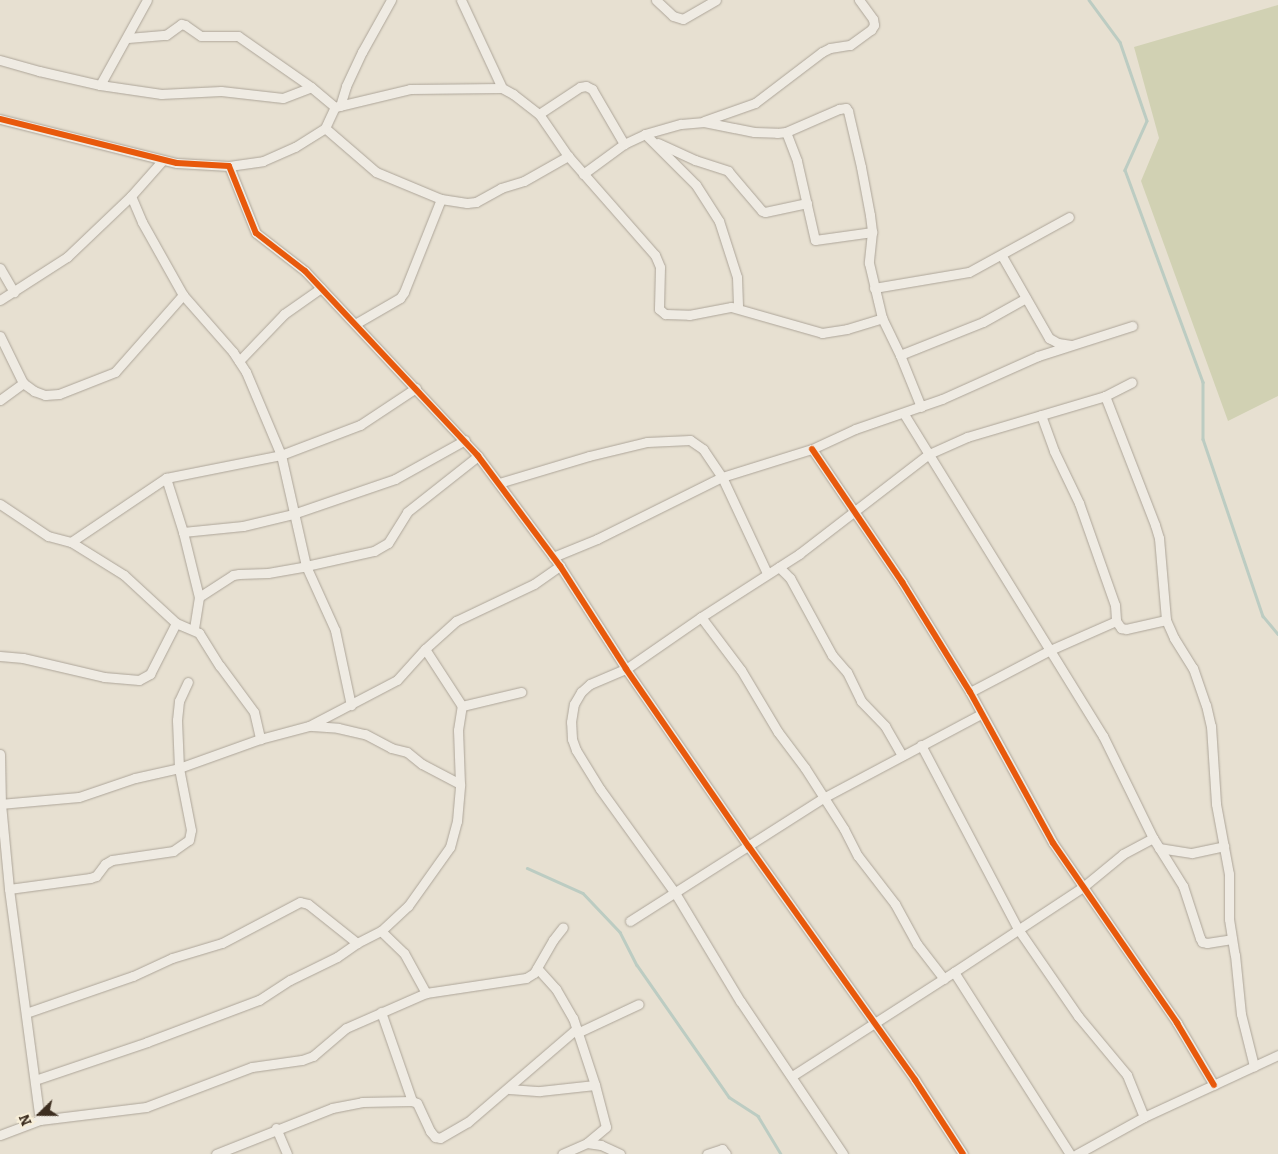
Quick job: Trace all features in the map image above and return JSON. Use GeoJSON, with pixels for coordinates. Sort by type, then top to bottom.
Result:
{"type":"FeatureCollection","features":[{"type":"Feature","properties":{"kind":"street"},"geometry":{"type":"LineString","coordinates":[[100,85],[128,38],[147,0]]}},
{"type":"Feature","properties":{"kind":"street"},"geometry":{"type":"LineString","coordinates":[[0,119],[177,163],[229,166],[263,161],[280,155],[325,128],[337,107],[362,52],[391,0]]}},
{"type":"Feature","properties":{"kind":"street"},"geometry":{"type":"LineString","coordinates":[[461,0],[502,88]]}},
{"type":"Feature","properties":{"kind":"street"},"geometry":{"type":"LineString","coordinates":[[656,0],[673,16],[683,19],[716,0]]}},
{"type":"Feature","properties":{"kind":"street"},"geometry":{"type":"LineString","coordinates":[[583,174],[624,144],[646,134],[680,124],[704,122],[755,103],[822,52],[850,45],[871,30],[874,25],[860,0]]}},
{"type":"Feature","properties":{"kind":"street"},"geometry":{"type":"LineString","coordinates":[[128,38],[166,36],[181,24],[201,36],[238,36],[337,107]]}},
{"type":"Feature","properties":{"kind":"street"},"geometry":{"type":"LineString","coordinates":[[0,60],[100,85],[161,94],[220,91],[283,98],[311,87]]}},
{"type":"Feature","properties":{"kind":"street"},"geometry":{"type":"LineString","coordinates":[[539,114],[580,87],[586,86],[592,89],[624,144]]}},
{"type":"Feature","properties":{"kind":"street"},"geometry":{"type":"LineString","coordinates":[[337,107],[410,89],[502,88],[539,114],[568,156],[659,261],[659,309],[665,314],[677,316],[720,308],[738,308],[822,333],[848,329],[882,318]]}},
{"type":"Feature","properties":{"kind":"street"},"geometry":{"type":"LineString","coordinates":[[704,122],[754,132],[786,132],[839,109],[846,108],[861,167],[872,232],[869,263],[874,288],[882,318],[900,355],[921,407]]}},
{"type":"Feature","properties":{"kind":"street"},"geometry":{"type":"LineString","coordinates":[[325,128],[376,172],[441,199],[467,203],[476,202],[501,188],[524,181],[568,156]]}},
{"type":"Feature","properties":{"kind":"street"},"geometry":{"type":"LineString","coordinates":[[786,132],[797,161],[815,240],[872,232]]}},
{"type":"Feature","properties":{"kind":"street"},"geometry":{"type":"LineString","coordinates":[[646,134],[696,186],[719,221],[737,277],[738,308]]}},
{"type":"Feature","properties":{"kind":"street"},"geometry":{"type":"LineString","coordinates":[[656,143],[728,171],[762,211],[765,212],[806,203]]}},
{"type":"Feature","properties":{"kind":"street"},"geometry":{"type":"LineString","coordinates":[[0,300],[67,257],[131,196],[163,160]]}},
{"type":"Feature","properties":{"kind":"street"},"geometry":{"type":"LineString","coordinates":[[229,166],[256,233],[294,261],[321,288],[465,440],[499,483],[560,566],[626,669],[873,1024],[915,1080],[964,1154]]}},
{"type":"Feature","properties":{"kind":"street"},"geometry":{"type":"LineString","coordinates":[[131,196],[142,222],[183,295],[240,361],[280,455],[292,499],[293,514],[306,566],[335,630],[352,705]]}},
{"type":"Feature","properties":{"kind":"street"},"geometry":{"type":"LineString","coordinates":[[355,324],[400,298],[441,199]]}},
{"type":"Feature","properties":{"kind":"street"},"geometry":{"type":"LineString","coordinates":[[874,288],[960,275],[1002,256],[1069,217]]}},
{"type":"Feature","properties":{"kind":"street"},"geometry":{"type":"LineString","coordinates":[[1002,256],[1049,338],[1073,346]]}},
{"type":"Feature","properties":{"kind":"street"},"geometry":{"type":"LineString","coordinates":[[0,268],[14,292]]}},
{"type":"Feature","properties":{"kind":"street"},"geometry":{"type":"LineString","coordinates":[[240,361],[284,314],[321,288]]}},
{"type":"Feature","properties":{"kind":"street"},"geometry":{"type":"LineString","coordinates":[[0,336],[23,383],[34,392],[45,395],[59,394],[110,375],[183,295]]}},
{"type":"Feature","properties":{"kind":"street"},"geometry":{"type":"LineString","coordinates":[[900,355],[983,322],[1026,298]]}},
{"type":"Feature","properties":{"kind":"street"},"geometry":{"type":"LineString","coordinates":[[553,557],[597,539],[722,477],[812,449],[855,430],[904,414],[1038,356],[1132,326]]}},
{"type":"Feature","properties":{"kind":"street"},"geometry":{"type":"LineString","coordinates":[[843,1154],[740,1001],[675,893],[600,789],[576,750],[572,739],[570,722],[574,704],[581,692],[590,684],[626,669],[701,617],[779,567],[855,512],[929,454],[960,440],[1105,396],[1132,382]]}},
{"type":"Feature","properties":{"kind":"street"},"geometry":{"type":"LineString","coordinates":[[0,400],[23,383]]}},
{"type":"Feature","properties":{"kind":"street"},"geometry":{"type":"LineString","coordinates":[[71,542],[166,478],[280,455],[360,425],[416,388]]}},
{"type":"Feature","properties":{"kind":"street"},"geometry":{"type":"LineString","coordinates":[[1105,396],[1157,532],[1166,620],[1174,638],[1193,668],[1211,726],[1216,804],[1228,874],[1229,919],[1241,1014],[1254,1066]]}},
{"type":"Feature","properties":{"kind":"street"},"geometry":{"type":"LineString","coordinates":[[904,414],[1103,736],[1153,838],[1184,886],[1202,942],[1232,939]]}},
{"type":"Feature","properties":{"kind":"street"},"geometry":{"type":"LineString","coordinates":[[1042,415],[1054,451],[1079,503],[1115,605],[1116,621],[1121,628],[1126,629],[1166,620]]}},
{"type":"Feature","properties":{"kind":"street"},"geometry":{"type":"LineString","coordinates":[[184,532],[243,526],[293,514],[395,479],[465,440]]}},
{"type":"Feature","properties":{"kind":"street"},"geometry":{"type":"LineString","coordinates":[[499,483],[588,456],[647,442],[690,440],[698,444],[722,477],[767,574]]}},
{"type":"Feature","properties":{"kind":"street"},"geometry":{"type":"LineString","coordinates":[[812,449],[855,512],[970,692],[1053,843],[1133,962],[1177,1023],[1214,1085]]}},
{"type":"Feature","properties":{"kind":"street"},"geometry":{"type":"LineString","coordinates":[[200,597],[233,575],[306,566],[374,551],[388,543],[407,512],[478,456]]}},
{"type":"Feature","properties":{"kind":"street"},"geometry":{"type":"LineString","coordinates":[[166,478],[184,532],[200,597],[194,629]]}},
{"type":"Feature","properties":{"kind":"street"},"geometry":{"type":"LineString","coordinates":[[0,504],[48,536],[71,542],[124,575],[176,623],[194,629],[254,712],[260,739]]}},
{"type":"Feature","properties":{"kind":"street"},"geometry":{"type":"LineString","coordinates":[[1,804],[79,797],[135,778],[179,768],[260,739],[309,726],[397,680],[425,649],[456,621],[534,584],[560,566]]}},
{"type":"Feature","properties":{"kind":"street"},"geometry":{"type":"LineString","coordinates":[[779,567],[790,578],[832,655],[847,672],[861,701],[885,726],[902,755]]}},
{"type":"Feature","properties":{"kind":"street"},"geometry":{"type":"LineString","coordinates":[[701,617],[741,670],[778,732],[866,867],[895,904],[917,944],[944,979]]}},
{"type":"Feature","properties":{"kind":"street"},"geometry":{"type":"LineString","coordinates":[[970,692],[1050,650],[1116,621]]}},
{"type":"Feature","properties":{"kind":"street"},"geometry":{"type":"LineString","coordinates":[[0,656],[23,658],[104,677],[139,680],[146,678],[150,674],[176,623]]}},
{"type":"Feature","properties":{"kind":"street"},"geometry":{"type":"LineString","coordinates":[[35,1080],[147,1042],[259,1000],[290,980],[337,957],[381,930],[408,906],[450,847],[457,821],[460,784],[458,730],[462,706],[425,649]]}},
{"type":"Feature","properties":{"kind":"street"},"geometry":{"type":"LineString","coordinates":[[9,889],[90,878],[96,876],[104,864],[112,860],[173,852],[189,840],[190,830],[179,768],[179,701],[188,682]]}},
{"type":"Feature","properties":{"kind":"street"},"geometry":{"type":"LineString","coordinates":[[462,706],[521,692]]}},
{"type":"Feature","properties":{"kind":"street"},"geometry":{"type":"LineString","coordinates":[[630,922],[749,847],[822,798],[981,714]]}},
{"type":"Feature","properties":{"kind":"street"},"geometry":{"type":"LineString","coordinates":[[309,726],[338,728],[365,734],[390,748],[407,752],[422,764],[460,784]]}},
{"type":"Feature","properties":{"kind":"street"},"geometry":{"type":"LineString","coordinates":[[921,745],[1018,928],[1078,1016],[1127,1075],[1144,1117]]}},
{"type":"Feature","properties":{"kind":"street"},"geometry":{"type":"LineString","coordinates":[[0,754],[1,804],[9,889],[40,1120]]}},
{"type":"Feature","properties":{"kind":"street"},"geometry":{"type":"LineString","coordinates":[[792,1076],[944,979],[1018,928],[1083,887],[1124,854],[1153,838]]}},
{"type":"Feature","properties":{"kind":"street"},"geometry":{"type":"LineString","coordinates":[[1159,848],[1192,852],[1224,846]]}},
{"type":"Feature","properties":{"kind":"street"},"geometry":{"type":"LineString","coordinates":[[26,1013],[133,976],[172,958],[222,943],[300,902],[308,904],[357,943]]}},
{"type":"Feature","properties":{"kind":"street"},"geometry":{"type":"LineString","coordinates":[[0,1135],[40,1120],[146,1107],[252,1067],[302,1060],[313,1056],[346,1028],[426,994],[447,988],[514,980],[534,974],[553,940],[563,927]]}},
{"type":"Feature","properties":{"kind":"street"},"geometry":{"type":"LineString","coordinates":[[381,930],[404,953],[426,994]]}},
{"type":"Feature","properties":{"kind":"street"},"geometry":{"type":"LineString","coordinates":[[537,968],[567,1006],[595,1085],[606,1127],[587,1143],[562,1154]]}},
{"type":"Feature","properties":{"kind":"street"},"geometry":{"type":"LineString","coordinates":[[954,972],[1070,1154]]}},
{"type":"Feature","properties":{"kind":"street"},"geometry":{"type":"LineString","coordinates":[[216,1154],[276,1128],[345,1104],[412,1102],[421,1108],[430,1131],[435,1137],[440,1138],[454,1131],[509,1089],[538,1060],[577,1031],[640,1004]]}},
{"type":"Feature","properties":{"kind":"street"},"geometry":{"type":"LineString","coordinates":[[382,1012],[412,1102]]}},
{"type":"Feature","properties":{"kind":"street"},"geometry":{"type":"LineString","coordinates":[[1077,1154],[1144,1117],[1278,1055]]}},
{"type":"Feature","properties":{"kind":"street"},"geometry":{"type":"LineString","coordinates":[[509,1089],[530,1092],[595,1085]]}},
{"type":"Feature","properties":{"kind":"street"},"geometry":{"type":"LineString","coordinates":[[276,1128],[287,1154]]}},
{"type":"Feature","properties":{"kind":"street"},"geometry":{"type":"LineString","coordinates":[[587,1143],[601,1145],[620,1154]]}},
{"type":"Feature","properties":{"kind":"street"},"geometry":{"type":"LineString","coordinates":[[707,1154],[722,1149],[726,1154]]}},
{"type":"Feature","properties":{"kind":"green space"},"geometry":{"type":"Polygon","coordinates":[[[1278,5],[1278,396],[1228,421],[1141,181],[1159,138],[1134,47],[1278,5]]]}},
{"type":"Feature","properties":{"kind":"waterway"},"geometry":{"type":"LineString","coordinates":[[1089,0],[1120,42],[1147,121],[1125,170],[1203,382],[1203,439],[1263,616],[1278,634]]}},
{"type":"Feature","properties":{"kind":"waterway"},"geometry":{"type":"LineString","coordinates":[[527,868],[583,893],[620,932],[637,965],[729,1097],[758,1116],[781,1154]]}},
{"type":"Feature","properties":{"kind":"cycle path"},"geometry":{"type":"LineString","coordinates":[[0,119],[177,163],[229,166],[256,233],[305,271],[478,456],[560,566],[626,669],[749,847],[915,1080],[963,1154]]}},
{"type":"Feature","properties":{"kind":"cycle path"},"geometry":{"type":"LineString","coordinates":[[812,449],[902,582],[970,692],[1053,843],[1177,1023],[1214,1085]]}}]}
